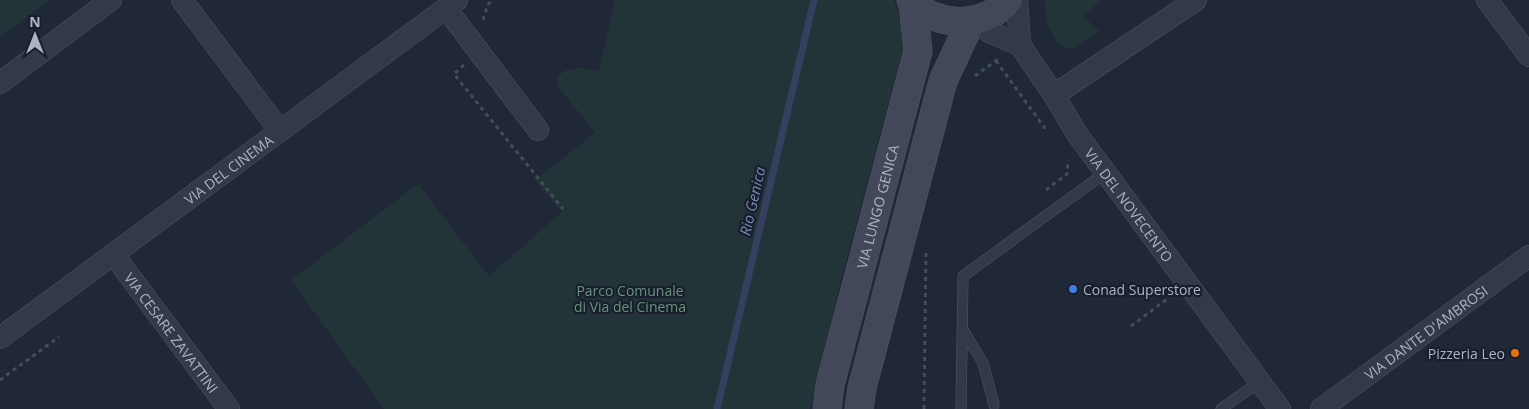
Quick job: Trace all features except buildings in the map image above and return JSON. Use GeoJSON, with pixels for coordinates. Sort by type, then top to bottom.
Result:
{"type":"FeatureCollection","features":[{"type":"Feature","properties":{"kind":"street"},"geometry":{"type":"LineString","coordinates":[[0,83],[111,0]]}},
{"type":"Feature","properties":{"kind":"street"},"geometry":{"type":"LineString","coordinates":[[182,0],[280,131]]}},
{"type":"Feature","properties":{"kind":"street"},"geometry":{"type":"LineString","coordinates":[[859,409],[862,388],[943,81],[974,21],[992,13],[1008,0]]}},
{"type":"Feature","properties":{"kind":"street"},"geometry":{"type":"LineString","coordinates":[[974,21],[989,32],[1020,45],[1017,0]]}},
{"type":"Feature","properties":{"kind":"street"},"geometry":{"type":"LineString","coordinates":[[1054,95],[1196,0]]}},
{"type":"Feature","properties":{"kind":"street"},"geometry":{"type":"LineString","coordinates":[[1487,0],[1529,56]]}},
{"type":"Feature","properties":{"kind":"street","name":"VIA LUNGO GENICA"},"geometry":{"type":"LineString","coordinates":[[912,1],[927,13],[943,20],[974,21]]}},
{"type":"Feature","properties":{"kind":"street","name":"VIA LUNGO GENICA"},"geometry":{"type":"LineString","coordinates":[[827,409],[830,385],[918,51],[912,1]]}},
{"type":"Feature","properties":{"kind":"street"},"geometry":{"type":"LineString","coordinates":[[452,4],[538,130]]}},
{"type":"Feature","properties":{"kind":"street","name":"VIA DEL CINEMA"},"geometry":{"type":"LineString","coordinates":[[0,338],[452,4]]}},
{"type":"Feature","properties":{"kind":"street","name":"VIA DEL NOVECENTO"},"geometry":{"type":"LineString","coordinates":[[1020,45],[1054,95],[1077,134],[1258,382],[1280,409]]}},
{"type":"Feature","properties":{"kind":"street","name":"VIA CESARE ZAVATTINI"},"geometry":{"type":"LineString","coordinates":[[113,254],[229,409]]}},
{"type":"Feature","properties":{"kind":"street","name":"VIA DANTE D'AMBROSI"},"geometry":{"type":"LineString","coordinates":[[1322,409],[1529,256]]}},
{"type":"Feature","properties":{"kind":"lane"},"geometry":{"type":"LineString","coordinates":[[961,409],[963,276],[1105,172]]}},
{"type":"Feature","properties":{"kind":"lane"},"geometry":{"type":"LineString","coordinates":[[962,327],[983,363],[994,405]]}},
{"type":"Feature","properties":{"kind":"lane"},"geometry":{"type":"LineString","coordinates":[[1222,409],[1258,382]]}},
{"type":"Feature","properties":{"kind":"path"},"geometry":{"type":"LineString","coordinates":[[484,27],[482,18],[488,4],[494,0]]}},
{"type":"Feature","properties":{"kind":"path"},"geometry":{"type":"LineString","coordinates":[[468,61],[454,74],[563,209]]}},
{"type":"Feature","properties":{"kind":"path"},"geometry":{"type":"LineString","coordinates":[[974,77],[996,61],[1048,133]]}},
{"type":"Feature","properties":{"kind":"path"},"geometry":{"type":"LineString","coordinates":[[1046,190],[1067,174],[1068,160],[1064,154]]}},
{"type":"Feature","properties":{"kind":"path"},"geometry":{"type":"LineString","coordinates":[[924,409],[926,243]]}},
{"type":"Feature","properties":{"kind":"path"},"geometry":{"type":"LineString","coordinates":[[1131,326],[1187,284]]}},
{"type":"Feature","properties":{"kind":"path"},"geometry":{"type":"LineString","coordinates":[[0,380],[59,337]]}},
{"type":"Feature","properties":{"kind":"green space"},"geometry":{"type":"Polygon","coordinates":[[[0,0],[50,0],[0,37],[0,0]]]}},
{"type":"Feature","properties":{"kind":"green space","name":"Parco Comunale di Via del Cinema"},"geometry":{"type":"Polygon","coordinates":[[[615,0],[894,0],[899,12],[903,49],[841,280],[810,409],[384,409],[291,280],[418,184],[489,276],[562,212],[535,180],[595,133],[558,86],[557,77],[572,69],[582,68],[599,71],[615,0]]]}},
{"type":"Feature","properties":{"kind":"green space"},"geometry":{"type":"Polygon","coordinates":[[[1045,0],[1102,0],[1083,16],[1099,31],[1073,50],[1067,48],[1054,38],[1049,28],[1045,0]]]}},
{"type":"Feature","properties":{"kind":"waterway","name":"Rio Genica"},"geometry":{"type":"LineString","coordinates":[[717,409],[814,0]]}},
{"type":"Feature","properties":{"kind":"place","name":"Conad Superstore"},"geometry":{"type":"Point","coordinates":[1073,289]}},
{"type":"Feature","properties":{"kind":"place","name":"Pizzeria Leo"},"geometry":{"type":"Point","coordinates":[1515,353]}}]}
